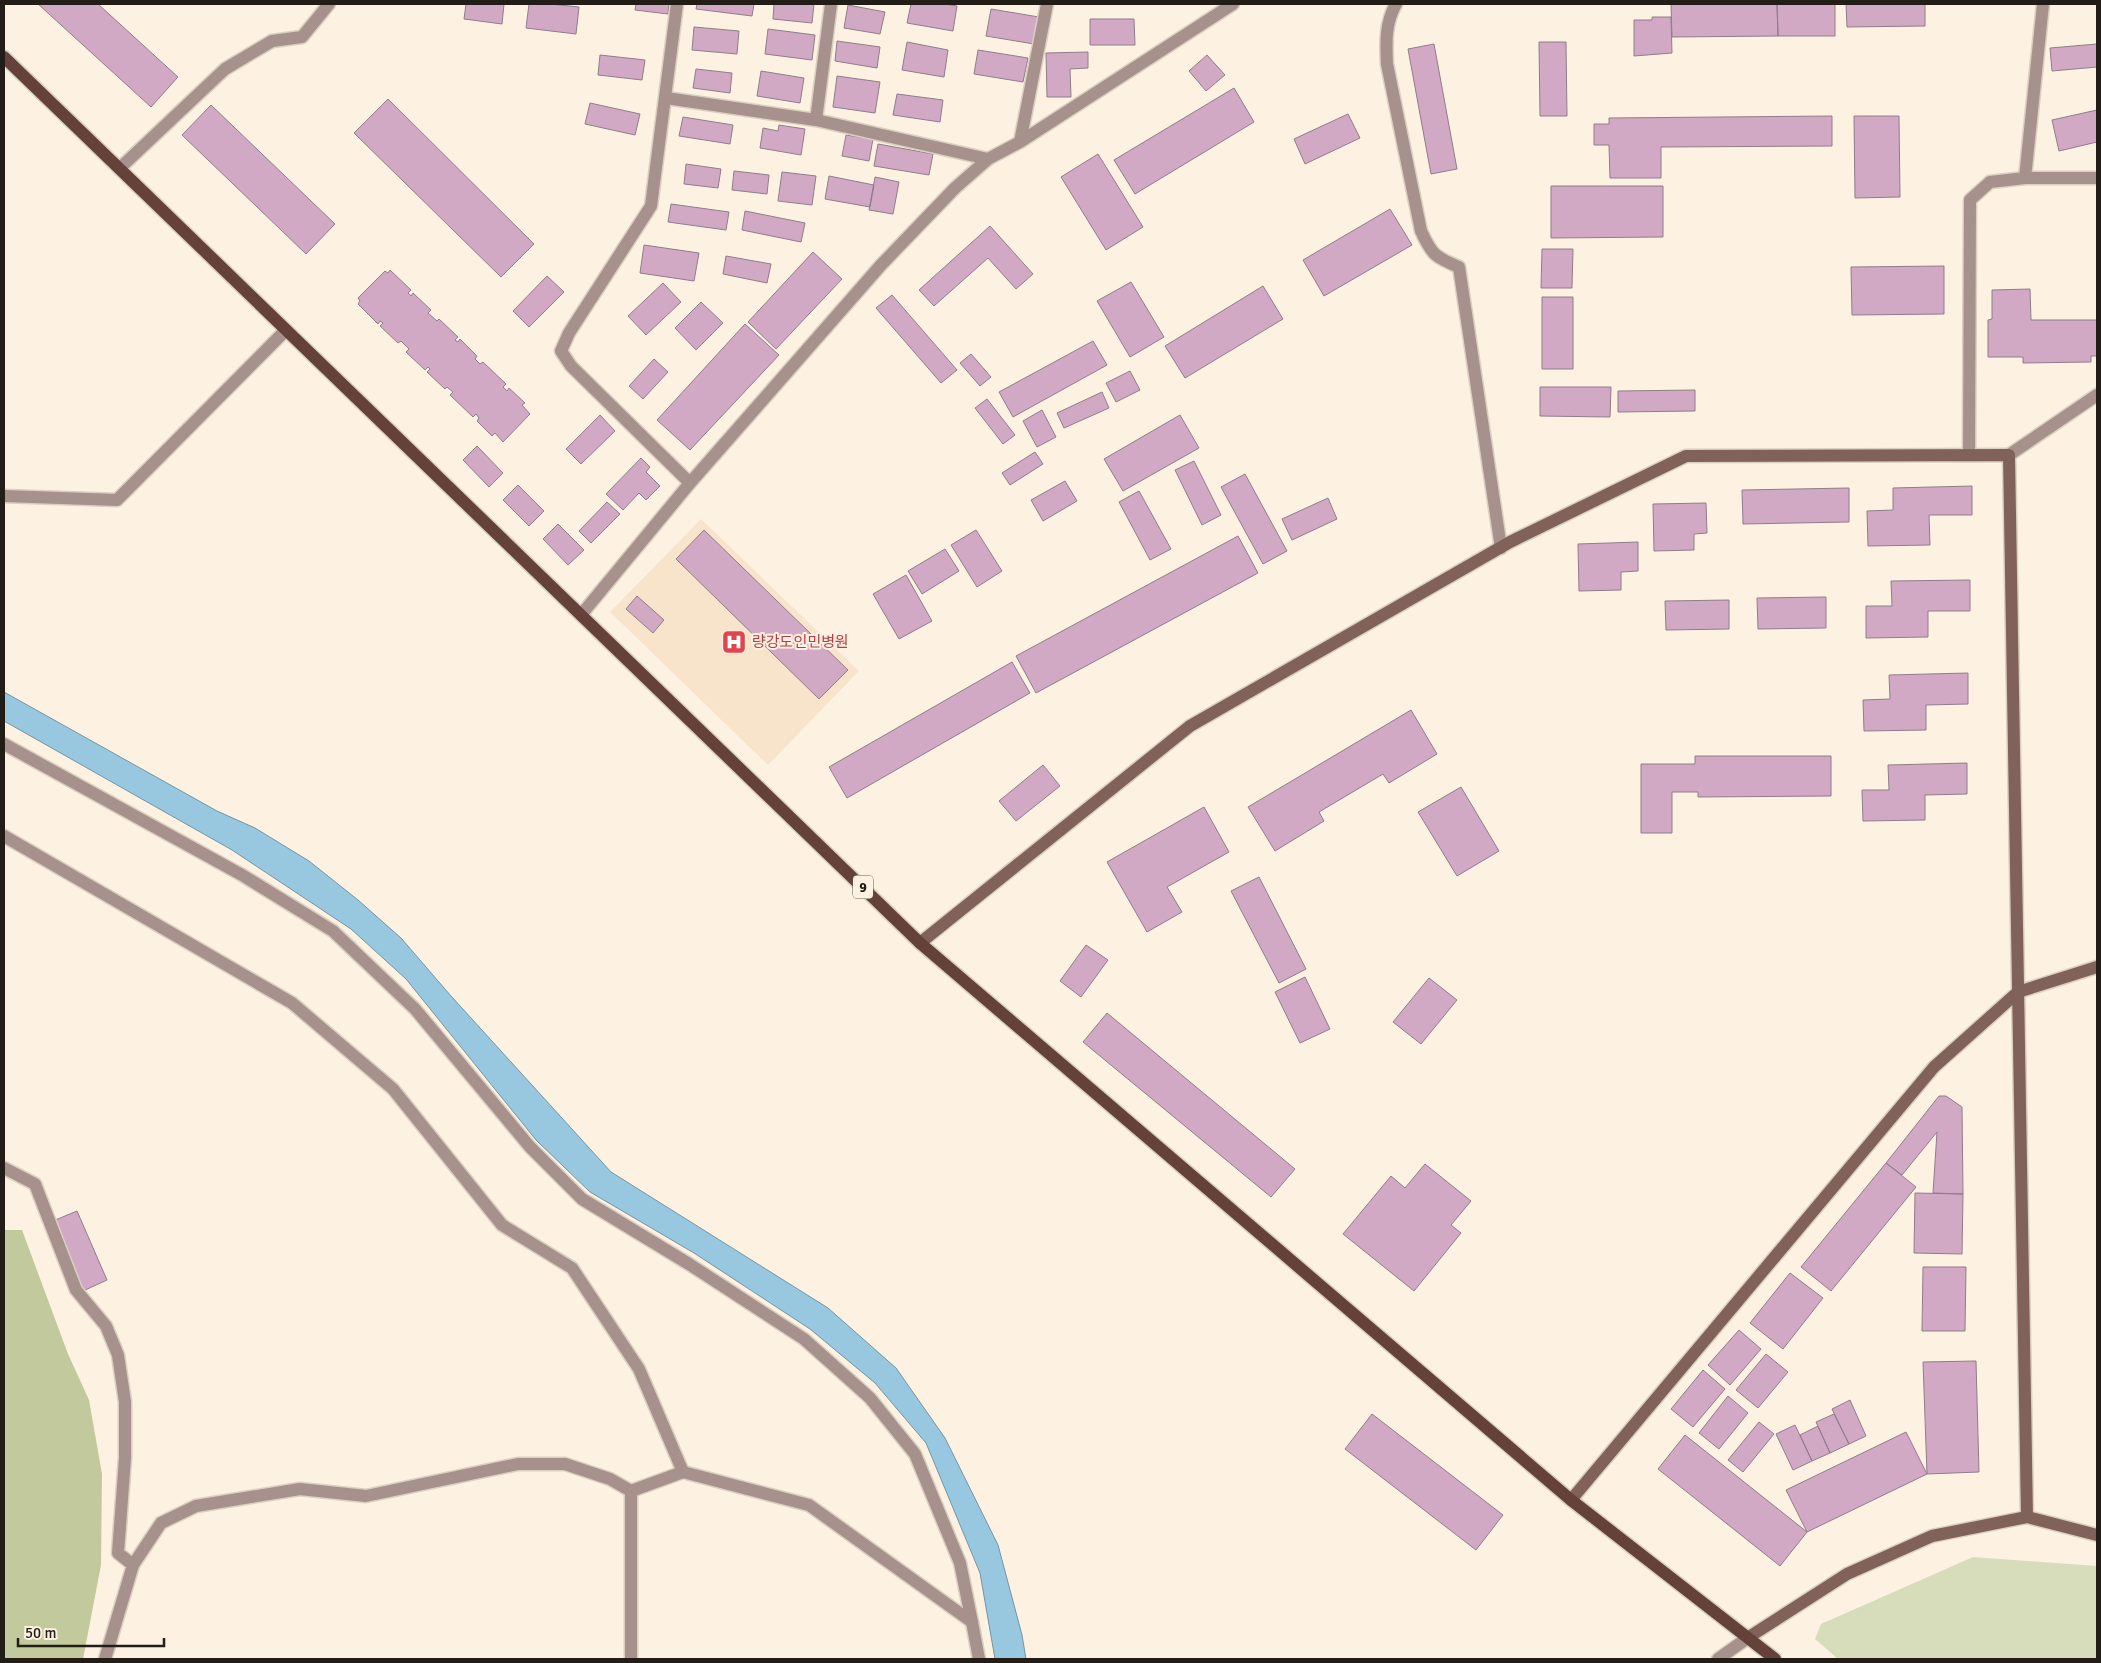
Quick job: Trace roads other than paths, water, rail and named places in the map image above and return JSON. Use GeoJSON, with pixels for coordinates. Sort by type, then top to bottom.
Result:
{"type":"FeatureCollection","features":[{"type":"Feature","properties":{"kind":"main road","name":"9"},"geometry":{"type":"LineString","coordinates":[[4,57],[920,943],[1571,1500],[1775,1659]]}},
{"type":"Feature","properties":{"kind":"main road"},"geometry":{"type":"LineString","coordinates":[[920,943],[1190,726],[1501,548],[1686,456],[2009,455],[2027,1517]]}},
{"type":"Feature","properties":{"kind":"main road"},"geometry":{"type":"LineString","coordinates":[[1571,1500],[1934,1067],[2018,992],[2097,967]]}},
{"type":"Feature","properties":{"kind":"main road"},"geometry":{"type":"LineString","coordinates":[[1749,1637],[1847,1574],[1932,1536],[2027,1517],[2097,1535]]}},
{"type":"Feature","properties":{"kind":"street"},"geometry":{"type":"LineString","coordinates":[[120,168],[225,69],[272,41],[302,37],[329,4]]}},
{"type":"Feature","properties":{"kind":"street"},"geometry":{"type":"LineString","coordinates":[[678,4],[651,206],[569,333],[561,351],[571,366],[690,483]]}},
{"type":"Feature","properties":{"kind":"street"},"geometry":{"type":"LineString","coordinates":[[816,120],[831,4]]}},
{"type":"Feature","properties":{"kind":"street"},"geometry":{"type":"LineString","coordinates":[[1020,142],[1047,4]]}},
{"type":"Feature","properties":{"kind":"street"},"geometry":{"type":"LineString","coordinates":[[581,615],[690,483],[881,265],[954,188],[988,159],[1020,142],[1233,4]]}},
{"type":"Feature","properties":{"kind":"street"},"geometry":{"type":"LineString","coordinates":[[1396,4],[1390,15],[1386,38],[1386,64],[1421,231],[1430,250],[1440,259],[1459,267],[1501,548]]}},
{"type":"Feature","properties":{"kind":"street"},"geometry":{"type":"LineString","coordinates":[[2026,178],[2043,4]]}},
{"type":"Feature","properties":{"kind":"street"},"geometry":{"type":"LineString","coordinates":[[666,98],[816,120],[988,159]]}},
{"type":"Feature","properties":{"kind":"street"},"geometry":{"type":"LineString","coordinates":[[1969,455],[1970,200],[1990,182],[2026,178],[2097,178]]}},
{"type":"Feature","properties":{"kind":"street"},"geometry":{"type":"LineString","coordinates":[[4,496],[117,500],[286,330]]}},
{"type":"Feature","properties":{"kind":"street"},"geometry":{"type":"LineString","coordinates":[[2009,455],[2097,395]]}},
{"type":"Feature","properties":{"kind":"street"},"geometry":{"type":"LineString","coordinates":[[4,744],[242,875],[333,932],[414,1009],[530,1148],[582,1200],[689,1264],[804,1339],[870,1398],[915,1454],[960,1563],[979,1659]]}},
{"type":"Feature","properties":{"kind":"street"},"geometry":{"type":"LineString","coordinates":[[4,836],[292,1003],[393,1089],[502,1224],[572,1268],[639,1369],[683,1472]]}},
{"type":"Feature","properties":{"kind":"street"},"geometry":{"type":"LineString","coordinates":[[4,1168],[34,1184],[76,1290],[106,1326],[118,1355],[125,1402],[125,1458],[118,1553],[133,1565]]}},
{"type":"Feature","properties":{"kind":"street"},"geometry":{"type":"LineString","coordinates":[[106,1659],[133,1565],[161,1523],[196,1506],[300,1489],[366,1496],[518,1464],[566,1464],[610,1480],[631,1491],[683,1472],[809,1504],[972,1622]]}},
{"type":"Feature","properties":{"kind":"street"},"geometry":{"type":"LineString","coordinates":[[631,1491],[631,1659]]}},
{"type":"Feature","properties":{"kind":"street"},"geometry":{"type":"LineString","coordinates":[[1718,1659],[1749,1637]]}},
{"type":"Feature","properties":{"kind":"water"},"geometry":{"type":"Polygon","coordinates":[[[4,692],[217,811],[255,828],[309,861],[358,900],[401,938],[451,996],[611,1172],[828,1308],[896,1368],[945,1438],[998,1545],[1022,1635],[1026,1659],[995,1659],[980,1573],[926,1443],[875,1383],[810,1329],[694,1253],[590,1192],[536,1140],[406,979],[351,929],[232,850],[4,721],[4,692]]]}},
{"type":"Feature","properties":{"kind":"place","name":"량강도인민병원"},"geometry":{"type":"Point","coordinates":[734,642]}}]}
